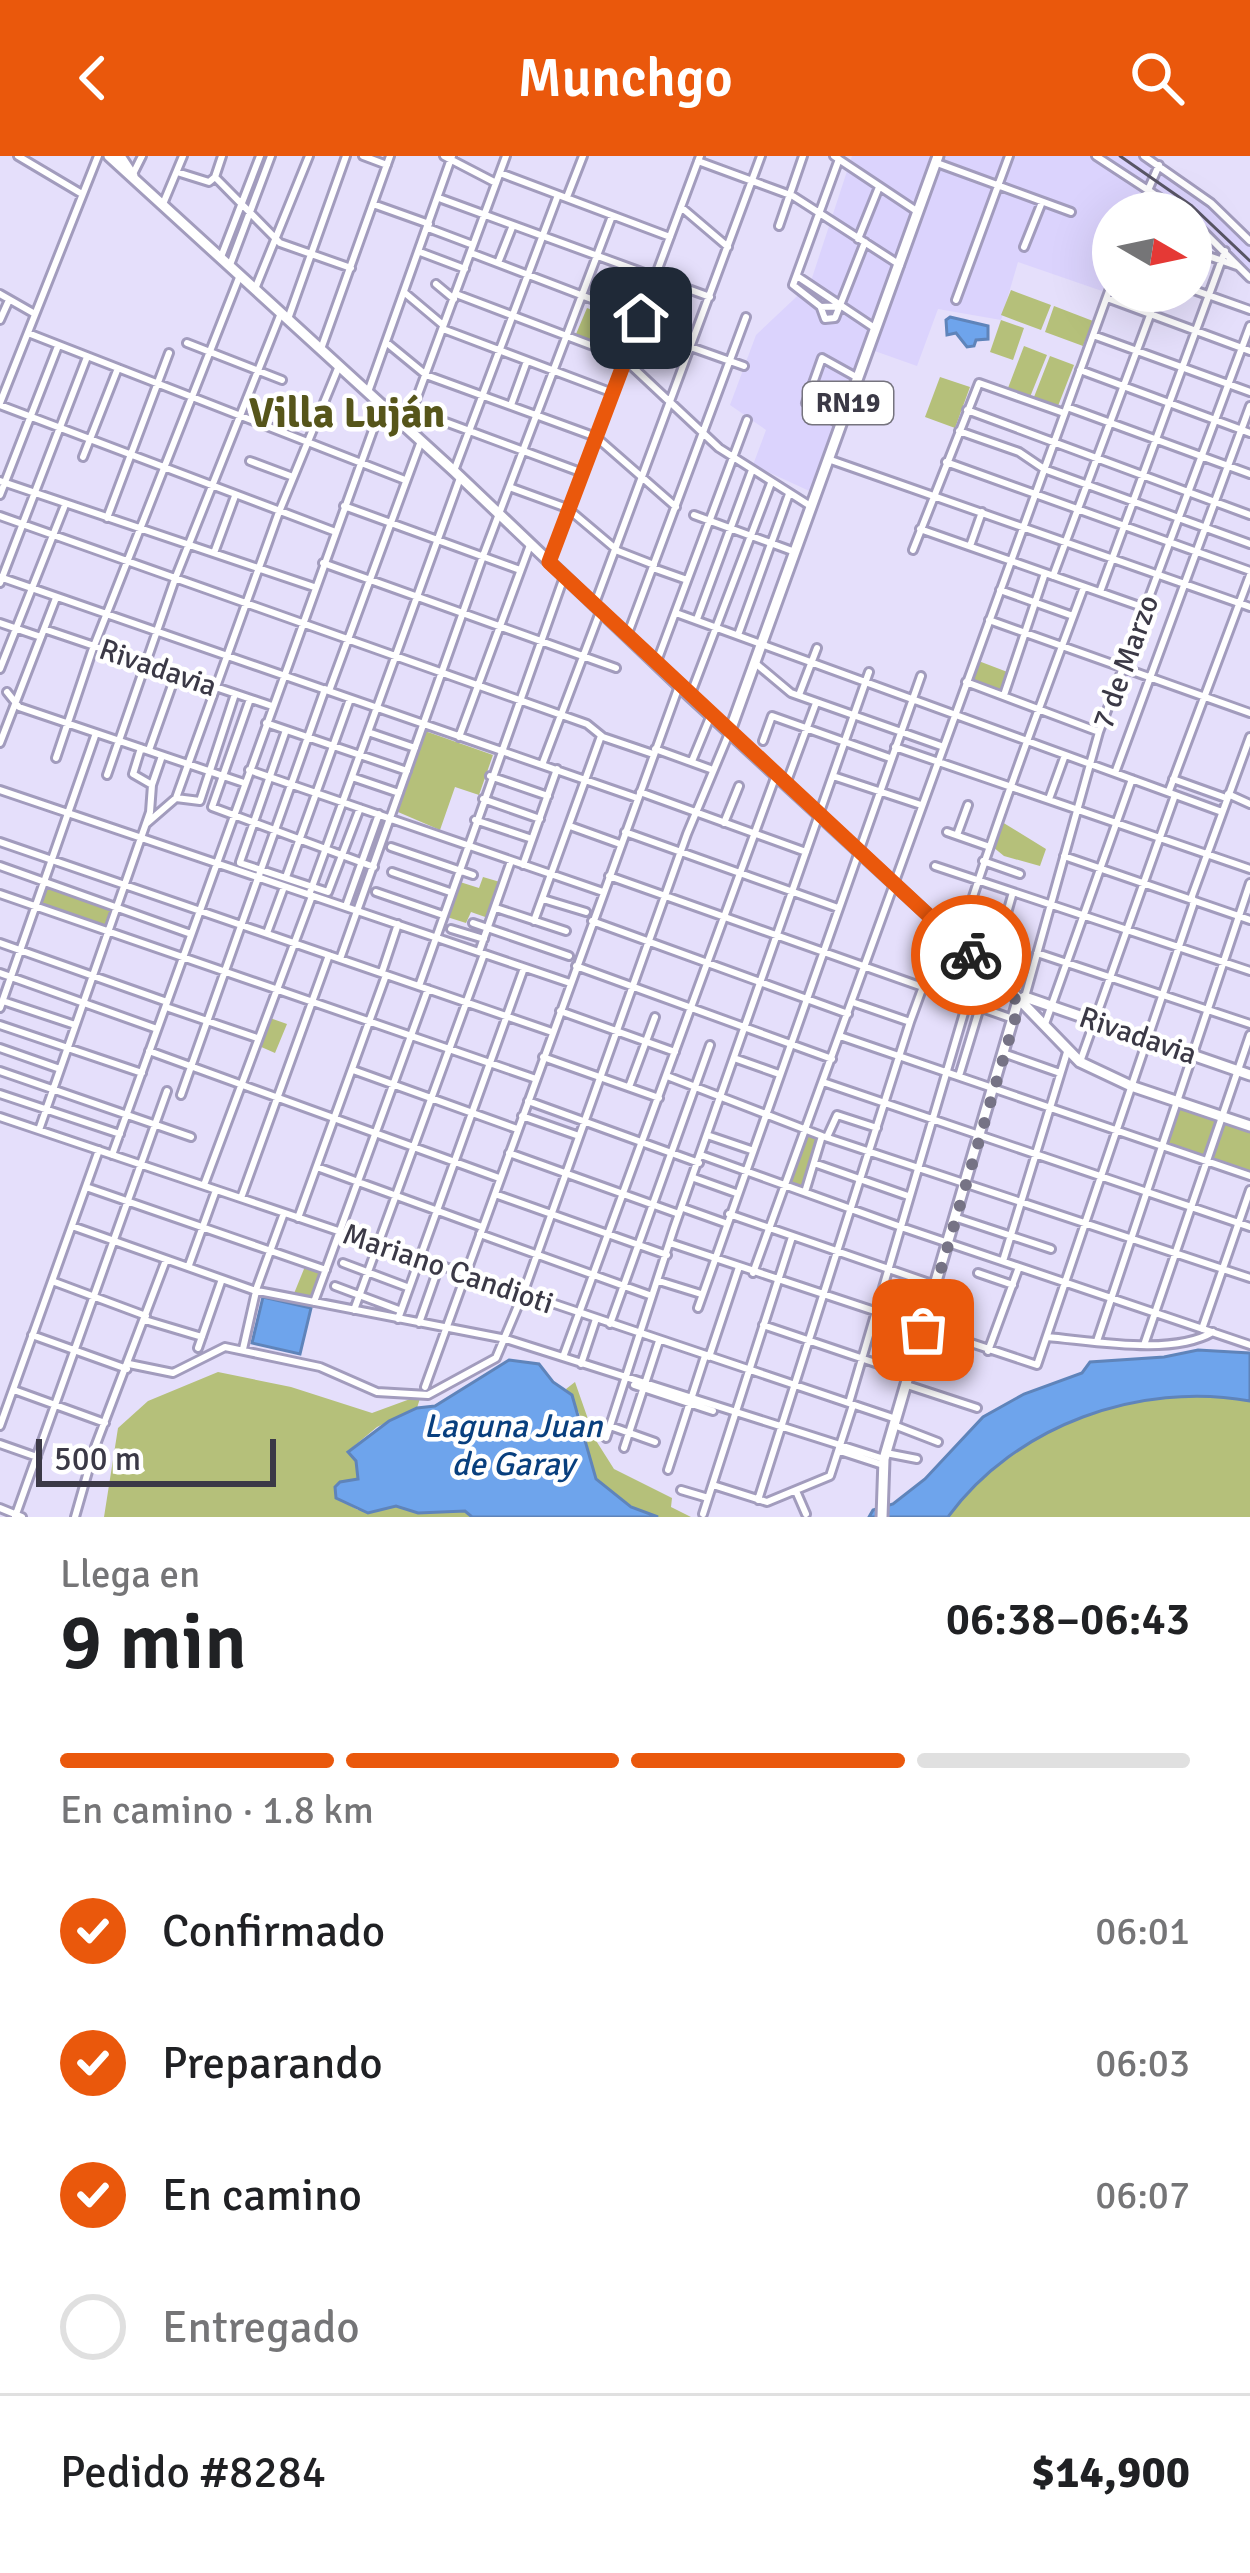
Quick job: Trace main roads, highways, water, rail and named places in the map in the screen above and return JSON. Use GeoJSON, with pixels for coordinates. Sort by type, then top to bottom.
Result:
{"type":"FeatureCollection","features":[{"type":"Feature","properties":{"kind":"main road"},"geometry":{"type":"LineString","coordinates":[[113,156],[1022,999],[1080,1062],[1131,1086],[1250,1126]]}},
{"type":"Feature","properties":{"kind":"main road"},"geometry":{"type":"LineString","coordinates":[[113,156],[145,188]]}},
{"type":"Feature","properties":{"kind":"main road","name":"RN19"},"geometry":{"type":"LineString","coordinates":[[730,731],[939,158]]}},
{"type":"Feature","properties":{"kind":"main road","name":"RN19"},"geometry":{"type":"LineString","coordinates":[[730,731],[747,683]]}},
{"type":"Feature","properties":{"kind":"main road"},"geometry":{"type":"LineString","coordinates":[[712,716],[725,720],[734,716]]}},
{"type":"Feature","properties":{"kind":"main road"},"geometry":{"type":"LineString","coordinates":[[882,1517],[884,1459],[1022,999]]}},
{"type":"Feature","properties":{"kind":"main road","name":"Rivadavia"},"geometry":{"type":"LineString","coordinates":[[1022,999],[1250,1075]]}},
{"type":"Feature","properties":{"kind":"water"},"geometry":{"type":"Polygon","coordinates":[[[950,317],[988,326],[988,339],[967,347],[956,333],[947,335],[950,317]]]}},
{"type":"Feature","properties":{"kind":"water"},"geometry":{"type":"Polygon","coordinates":[[[263,1297],[311,1308],[300,1354],[252,1343],[263,1297]]]}},
{"type":"Feature","properties":{"kind":"water"},"geometry":{"type":"Polygon","coordinates":[[[1198,1350],[1250,1353],[1250,1401],[1166,1398],[1083,1417],[1008,1457],[948,1517],[869,1517],[925,1479],[983,1417],[1024,1394],[1082,1373],[1090,1362],[1198,1350]]]}},
{"type":"Feature","properties":{"kind":"water","name":"Laguna Juan de Garay"},"geometry":{"type":"Polygon","coordinates":[[[509,1360],[539,1364],[572,1395],[596,1479],[631,1507],[658,1517],[472,1517],[465,1511],[418,1513],[396,1506],[368,1513],[336,1498],[335,1487],[340,1482],[358,1479],[356,1461],[348,1452],[389,1421],[417,1408],[435,1406],[509,1360]]]}},
{"type":"Feature","properties":{"kind":"railway"},"geometry":{"type":"LineString","coordinates":[[1120,156],[1192,206],[1250,261]]}},
{"type":"Feature","properties":{"kind":"district","name":"Villa Luján"},"geometry":{"type":"Point","coordinates":[347,413]}}]}
